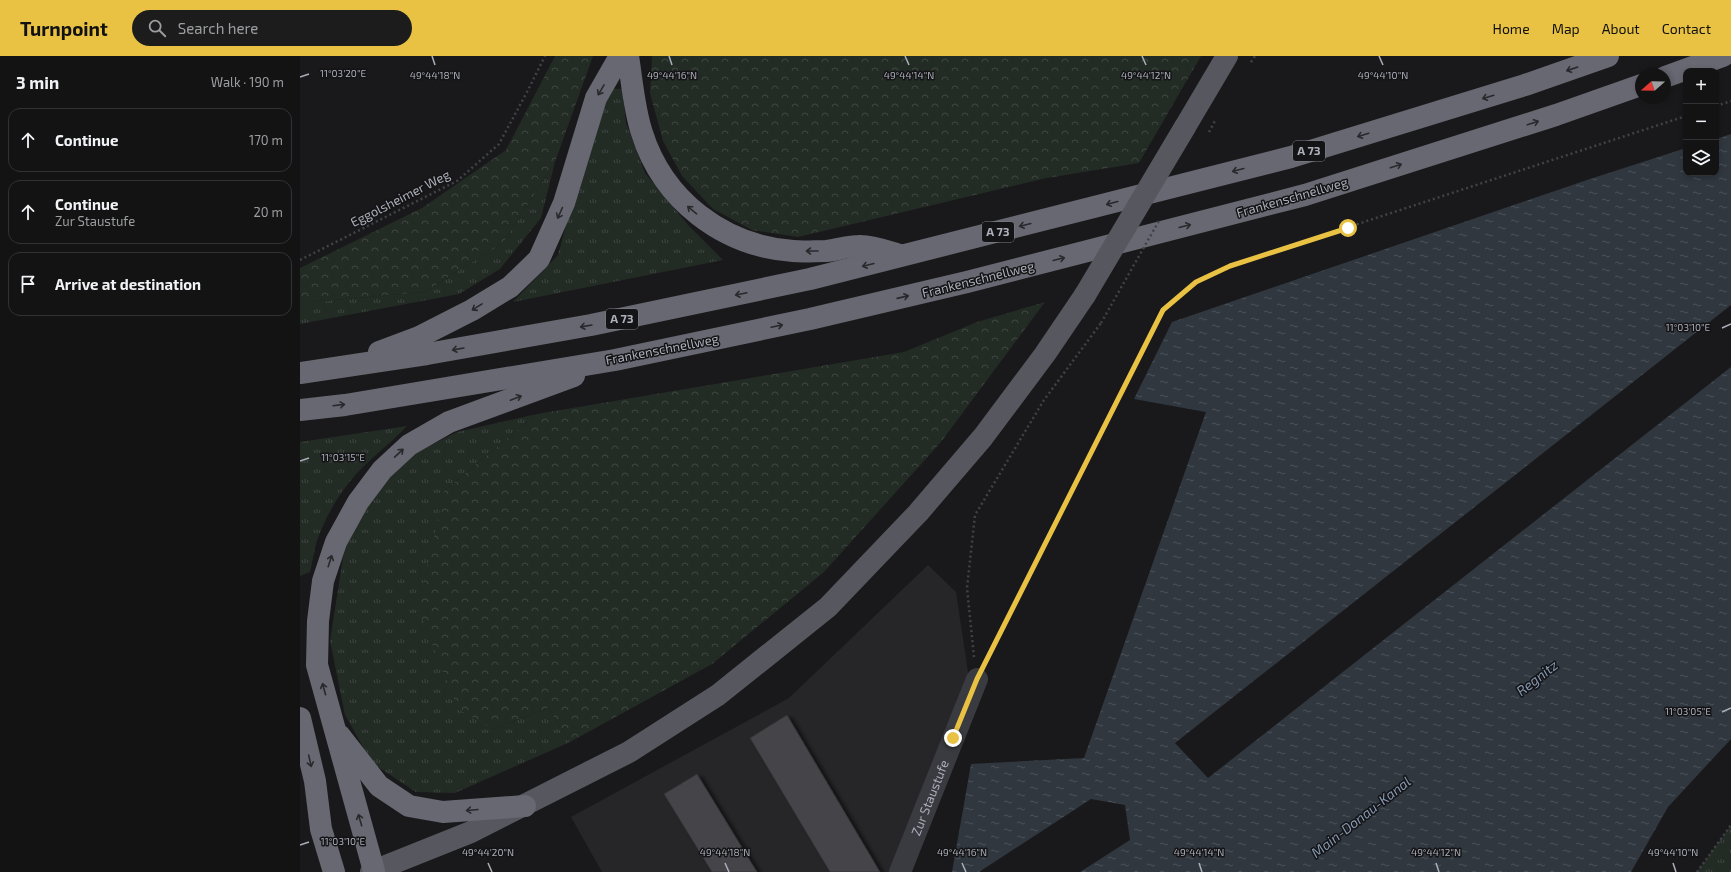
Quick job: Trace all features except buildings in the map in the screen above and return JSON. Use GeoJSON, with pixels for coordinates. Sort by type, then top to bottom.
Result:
{"type":"FeatureCollection","features":[{"type":"Feature","properties":{"kind":"highway"},"geometry":{"type":"LineString","coordinates":[[336,368],[419,337],[472,310],[510,287],[539,259],[564,203],[596,98],[620,56]]}},
{"type":"Feature","properties":{"kind":"highway"},"geometry":{"type":"LineString","coordinates":[[628,56],[642,133],[652,156],[666,181],[683,202],[707,222],[737,238],[759,245],[786,250],[826,251],[860,246],[906,256]]}},
{"type":"Feature","properties":{"kind":"highway","name":"A 73"},"geometry":{"type":"LineString","coordinates":[[300,373],[427,354],[591,325],[810,279],[906,256],[1291,157],[1525,85],[1608,56]]}},
{"type":"Feature","properties":{"kind":"highway"},"geometry":{"type":"LineString","coordinates":[[1671,75],[1723,56]]}},
{"type":"Feature","properties":{"kind":"highway","name":"Frankenschnellweg"},"geometry":{"type":"LineString","coordinates":[[300,410],[344,405],[615,360],[810,319],[960,284],[1305,195],[1556,115],[1635,87]]}},
{"type":"Feature","properties":{"kind":"highway"},"geometry":{"type":"LineString","coordinates":[[373,872],[317,665],[318,621],[324,581],[336,542],[358,502],[382,470],[409,445],[450,422],[615,360]]}},
{"type":"Feature","properties":{"kind":"highway"},"geometry":{"type":"LineString","coordinates":[[300,718],[315,781],[321,829],[334,872]]}},
{"type":"Feature","properties":{"kind":"highway"},"geometry":{"type":"LineString","coordinates":[[333,727],[379,786],[409,806],[443,812],[525,806]]}},
{"type":"Feature","properties":{"kind":"main road"},"geometry":{"type":"LineString","coordinates":[[373,872],[470,832],[525,806],[629,752],[718,695],[828,607],[918,513],[983,437],[1045,354],[1085,295],[1227,56]]}},
{"type":"Feature","properties":{"kind":"street","name":"Zur Staustufe"},"geometry":{"type":"LineString","coordinates":[[900,872],[977,679]]}},
{"type":"Feature","properties":{"kind":"path","name":"Eggolsheimer Weg"},"geometry":{"type":"LineString","coordinates":[[300,260],[457,181],[499,144],[545,56]]}},
{"type":"Feature","properties":{"kind":"path"},"geometry":{"type":"LineString","coordinates":[[1719,105],[1731,101]]}},
{"type":"Feature","properties":{"kind":"path"},"geometry":{"type":"LineString","coordinates":[[977,679],[1163,310],[1196,282],[1230,266],[1683,117]]}},
{"type":"Feature","properties":{"kind":"path"},"geometry":{"type":"LineString","coordinates":[[1208,133],[1216,119]]}},
{"type":"Feature","properties":{"kind":"path"},"geometry":{"type":"LineString","coordinates":[[977,679],[967,588],[975,515],[1044,400],[1101,323],[1162,214]]}},
{"type":"Feature","properties":{"kind":"path"},"geometry":{"type":"LineString","coordinates":[[1697,872],[1731,825]]}},
{"type":"Feature","properties":{"kind":"shaded area"},"geometry":{"type":"Polygon","coordinates":[[[928,565],[956,592],[969,679],[890,872],[602,872],[571,817],[789,698],[928,565]]]}},
{"type":"Feature","properties":{"kind":"green space"},"geometry":{"type":"Polygon","coordinates":[[[555,56],[593,56],[555,162],[503,243],[424,292],[300,303],[300,268],[422,208],[506,150],[555,56]]]}},
{"type":"Feature","properties":{"kind":"green space"},"geometry":{"type":"Polygon","coordinates":[[[652,56],[1201,56],[1139,163],[1047,178],[798,237],[752,230],[713,209],[682,176],[663,141],[650,93],[652,56]]]}},
{"type":"Feature","properties":{"kind":"green space"},"geometry":{"type":"Polygon","coordinates":[[[607,88],[622,89],[626,123],[645,173],[689,226],[723,260],[513,302],[558,255],[607,88]]]}},
{"type":"Feature","properties":{"kind":"green space"},"geometry":{"type":"Polygon","coordinates":[[[555,162],[541,218],[500,269],[459,294],[300,324],[300,303],[424,292],[503,243],[555,162]]]}},
{"type":"Feature","properties":{"kind":"green space"},"geometry":{"type":"Polygon","coordinates":[[[1045,302],[941,442],[824,572],[712,664],[570,742],[548,708],[493,729],[458,709],[418,609],[444,491],[537,414],[904,352],[977,322],[1045,302]]]}},
{"type":"Feature","properties":{"kind":"green space"},"geometry":{"type":"Polygon","coordinates":[[[537,414],[444,491],[493,729],[548,708],[570,742],[455,793],[416,792],[372,763],[345,715],[330,641],[345,545],[371,497],[409,456],[457,432],[537,414]]]}},
{"type":"Feature","properties":{"kind":"green space"},"geometry":{"type":"Polygon","coordinates":[[[407,426],[355,475],[342,492],[331,510],[318,538],[310,572],[300,576],[300,442],[407,426]]]}},
{"type":"Feature","properties":{"kind":"green space"},"geometry":{"type":"Polygon","coordinates":[[[1731,825],[1731,872],[1697,872],[1731,825]]]}},
{"type":"Feature","properties":{"kind":"water"},"geometry":{"type":"Polygon","coordinates":[[[1731,134],[1731,305],[1175,743],[1208,778],[1731,367],[1731,739],[1668,807],[1631,872],[1080,872],[1130,840],[1125,805],[1091,799],[979,872],[952,872],[971,764],[1084,758],[1206,412],[1134,399],[1172,322],[1587,180],[1683,149],[1683,176],[1719,176],[1719,138],[1731,134]]]}},
{"type":"Feature","properties":{"kind":"route"},"geometry":{"type":"LineString","coordinates":[[953,738],[977,679],[1163,310],[1196,282],[1230,266],[1348,228]]}},
{"type":"Feature","properties":{"kind":"water label","name":"Regnitz"},"geometry":{"type":"Point","coordinates":[1537,678]}},
{"type":"Feature","properties":{"kind":"water label","name":"Main-Donau-Kanal"},"geometry":{"type":"Point","coordinates":[1361,817]}}]}
